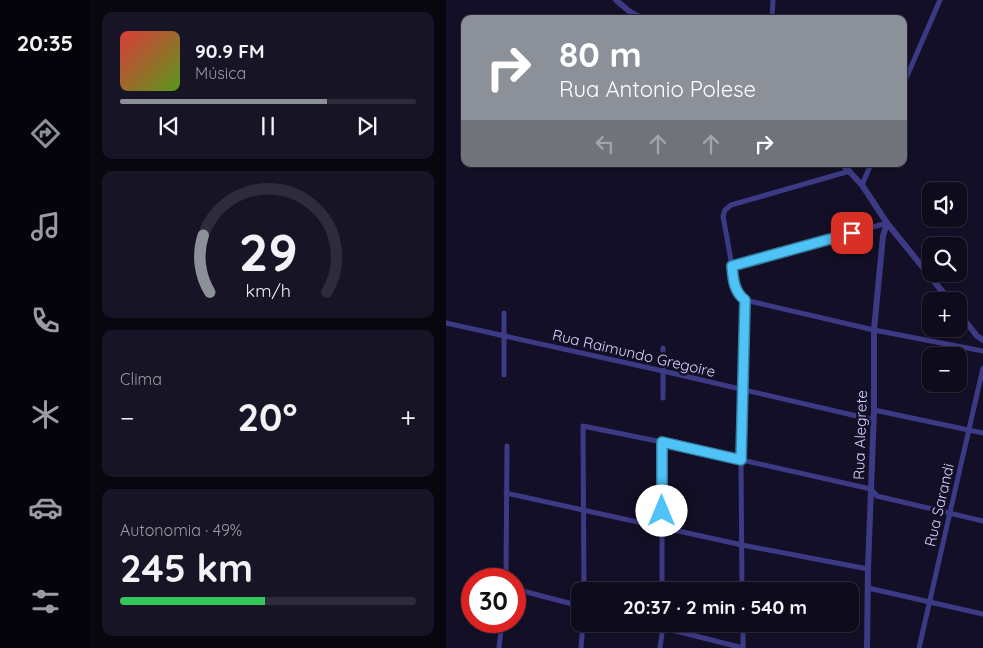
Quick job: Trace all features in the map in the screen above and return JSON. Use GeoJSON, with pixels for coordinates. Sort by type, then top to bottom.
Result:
{"type":"FeatureCollection","features":[{"type":"Feature","properties":{"kind":"street"},"geometry":{"type":"LineString","coordinates":[[616,0],[635,15]]}},
{"type":"Feature","properties":{"kind":"street"},"geometry":{"type":"LineString","coordinates":[[772,15],[773,0]]}},
{"type":"Feature","properties":{"kind":"street"},"geometry":{"type":"LineString","coordinates":[[907,76],[940,0]]}},
{"type":"Feature","properties":{"kind":"street"},"geometry":{"type":"LineString","coordinates":[[845,167],[862,185],[887,223],[943,292]]}},
{"type":"Feature","properties":{"kind":"street"},"geometry":{"type":"LineString","coordinates":[[862,185],[870,167]]}},
{"type":"Feature","properties":{"kind":"street"},"geometry":{"type":"LineString","coordinates":[[850,171],[731,205],[726,210],[723,216],[736,288],[739,295],[745,300],[874,330],[983,351]]}},
{"type":"Feature","properties":{"kind":"street"},"geometry":{"type":"LineString","coordinates":[[732,266],[887,223]]}},
{"type":"Feature","properties":{"kind":"street","name":"Rua Alegrete"},"geometry":{"type":"LineString","coordinates":[[867,648],[874,420],[874,330],[883,236],[887,223]]}},
{"type":"Feature","properties":{"kind":"street"},"geometry":{"type":"LineString","coordinates":[[742,582],[741,460],[745,300]]}},
{"type":"Feature","properties":{"kind":"street"},"geometry":{"type":"LineString","coordinates":[[504,313],[504,375]]}},
{"type":"Feature","properties":{"kind":"street","name":"Rua Raimundo Gregoire"},"geometry":{"type":"LineString","coordinates":[[446,323],[874,420]]}},
{"type":"Feature","properties":{"kind":"street"},"geometry":{"type":"LineString","coordinates":[[967,323],[977,336],[983,340]]}},
{"type":"Feature","properties":{"kind":"street"},"geometry":{"type":"LineString","coordinates":[[663,348],[663,398]]}},
{"type":"Feature","properties":{"kind":"street","name":"Rua Sarandi"},"geometry":{"type":"LineString","coordinates":[[920,648],[983,368]]}},
{"type":"Feature","properties":{"kind":"street"},"geometry":{"type":"LineString","coordinates":[[874,410],[983,434]]}},
{"type":"Feature","properties":{"kind":"street"},"geometry":{"type":"LineString","coordinates":[[584,582],[583,426],[871,489],[878,496],[983,521]]}},
{"type":"Feature","properties":{"kind":"street"},"geometry":{"type":"LineString","coordinates":[[662,442],[662,582]]}},
{"type":"Feature","properties":{"kind":"street"},"geometry":{"type":"LineString","coordinates":[[506,568],[507,446]]}},
{"type":"Feature","properties":{"kind":"street"},"geometry":{"type":"LineString","coordinates":[[506,492],[742,546],[868,569]]}},
{"type":"Feature","properties":{"kind":"street"},"geometry":{"type":"LineString","coordinates":[[868,588],[983,614]]}},
{"type":"Feature","properties":{"kind":"street"},"geometry":{"type":"LineString","coordinates":[[526,592],[571,604]]}},
{"type":"Feature","properties":{"kind":"street"},"geometry":{"type":"LineString","coordinates":[[581,648],[582,632]]}},
{"type":"Feature","properties":{"kind":"street"},"geometry":{"type":"LineString","coordinates":[[660,648],[662,632]]}},
{"type":"Feature","properties":{"kind":"street"},"geometry":{"type":"LineString","coordinates":[[687,632],[743,648],[742,632]]}},
{"type":"Feature","properties":{"kind":"street"},"geometry":{"type":"LineString","coordinates":[[499,648],[501,633]]}},
{"type":"Feature","properties":{"kind":"route"},"geometry":{"type":"LineString","coordinates":[[662,511],[662,442],[741,460],[745,300],[739,295],[736,288],[732,266],[852,233]]}}]}
